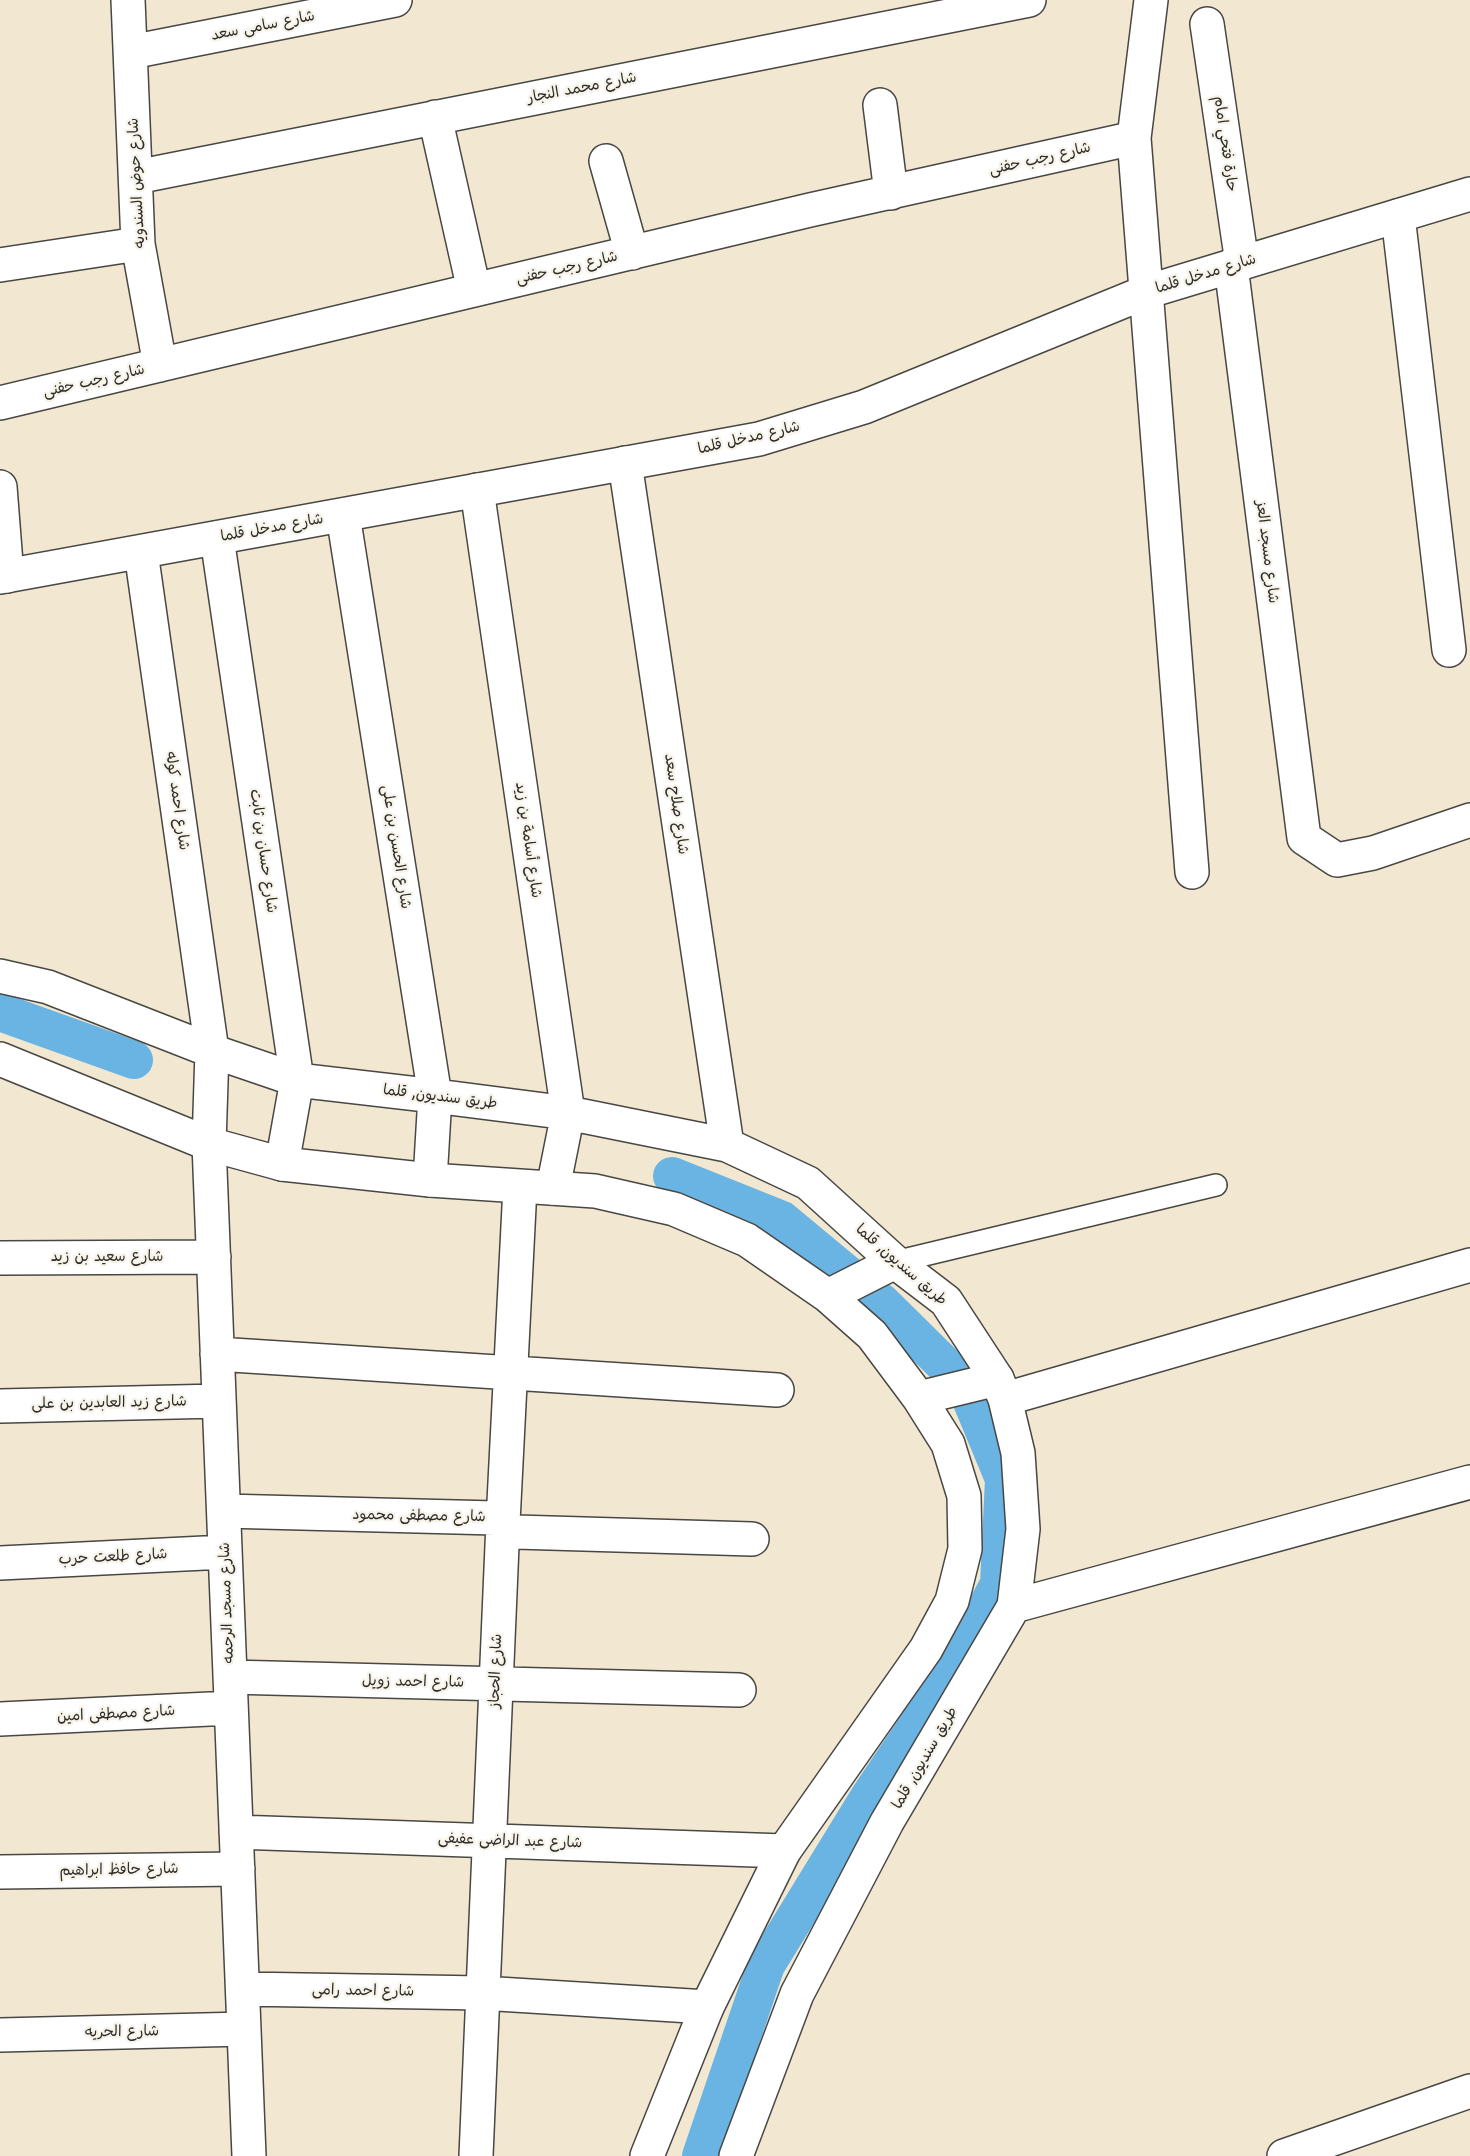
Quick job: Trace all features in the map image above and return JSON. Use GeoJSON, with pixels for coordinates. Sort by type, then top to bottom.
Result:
{"type":"FeatureCollection","features":[{"type":"Feature","properties":{"kind":"street","name":"شارع حوض السندويه"},"geometry":{"type":"LineString","coordinates":[[128,0],[138,244],[160,365]]}},
{"type":"Feature","properties":{"kind":"street","name":"شارع سامى سعد"},"geometry":{"type":"LineString","coordinates":[[130,52],[395,0]]}},
{"type":"Feature","properties":{"kind":"street","name":"شارع محمد النجار"},"geometry":{"type":"LineString","coordinates":[[136,177],[1029,0]]}},
{"type":"Feature","properties":{"kind":"street"},"geometry":{"type":"LineString","coordinates":[[1151,0],[1134,138],[1192,872]]}},
{"type":"Feature","properties":{"kind":"street","name":"حارة فتحي امام"},"geometry":{"type":"LineString","coordinates":[[1207,24],[1237,265]]}},
{"type":"Feature","properties":{"kind":"street"},"geometry":{"type":"LineString","coordinates":[[880,105],[891,193]]}},
{"type":"Feature","properties":{"kind":"street"},"geometry":{"type":"LineString","coordinates":[[435,117],[474,290]]}},
{"type":"Feature","properties":{"kind":"street","name":"شارع رجب حفنى"},"geometry":{"type":"LineString","coordinates":[[0,403],[632,253],[1134,138]]}},
{"type":"Feature","properties":{"kind":"street"},"geometry":{"type":"LineString","coordinates":[[606,161],[632,253]]}},
{"type":"Feature","properties":{"kind":"street","name":"شارع مدخل قلما"},"geometry":{"type":"LineString","coordinates":[[3,577],[759,439],[864,407],[1146,292],[1470,194]]}},
{"type":"Feature","properties":{"kind":"street"},"geometry":{"type":"LineString","coordinates":[[1398,216],[1449,650]]}},
{"type":"Feature","properties":{"kind":"street"},"geometry":{"type":"LineString","coordinates":[[0,265],[138,244]]}},
{"type":"Feature","properties":{"kind":"street","name":"شارع مسجد العز"},"geometry":{"type":"LineString","coordinates":[[1237,265],[1304,838],[1337,860],[1373,853],[1470,820]]}},
{"type":"Feature","properties":{"kind":"street","name":"شارع صلاح سعد"},"geometry":{"type":"LineString","coordinates":[[625,463],[727,1145]]}},
{"type":"Feature","properties":{"kind":"street"},"geometry":{"type":"LineString","coordinates":[[0,487],[3,577]]}},
{"type":"Feature","properties":{"kind":"street","name":"شارع أسامة بن زيد"},"geometry":{"type":"LineString","coordinates":[[477,490],[568,1113],[553,1188]]}},
{"type":"Feature","properties":{"kind":"street","name":"شارع الحسن بن على"},"geometry":{"type":"LineString","coordinates":[[344,515],[435,1096],[430,1180]]}},
{"type":"Feature","properties":{"kind":"street","name":"شارع حسان بن ثابت"},"geometry":{"type":"LineString","coordinates":[[217,538],[297,1080],[282,1164]]}},
{"type":"Feature","properties":{"kind":"street","name":"شارع احمد كوله"},"geometry":{"type":"LineString","coordinates":[[141,552],[212,1051]]}},
{"type":"Feature","properties":{"kind":"street","name":"طريق سنديون, قلما"},"geometry":{"type":"LineString","coordinates":[[0,976],[48,987],[212,1051],[297,1080],[568,1113],[727,1145],[808,1183],[895,1262],[946,1301],[1001,1389],[1018,1453],[1023,1529],[1014,1606],[887,1822],[797,1994],[736,2156]]}},
{"type":"Feature","properties":{"kind":"street","name":"شارع مسجد الرحمه"},"geometry":{"type":"LineString","coordinates":[[212,1051],[209,1144],[249,2156]]}},
{"type":"Feature","properties":{"kind":"street"},"geometry":{"type":"LineString","coordinates":[[0,1059],[209,1144],[282,1164],[430,1180],[595,1191],[674,1209],[747,1240],[828,1296],[872,1335],[919,1398],[948,1444],[964,1496],[965,1549],[952,1601],[926,1649],[784,1851],[707,2007],[647,2156]]}},
{"type":"Feature","properties":{"kind":"street","name":"شارع الحجاز"},"geometry":{"type":"LineString","coordinates":[[476,2156],[520,1187]]}},
{"type":"Feature","properties":{"kind":"street","name":"شارع سعيد بن زيد"},"geometry":{"type":"LineString","coordinates":[[0,1258],[214,1257]]}},
{"type":"Feature","properties":{"kind":"street"},"geometry":{"type":"LineString","coordinates":[[828,1296],[895,1262]]}},
{"type":"Feature","properties":{"kind":"street"},"geometry":{"type":"LineString","coordinates":[[919,1398],[1001,1389],[1470,1265]]}},
{"type":"Feature","properties":{"kind":"street"},"geometry":{"type":"LineString","coordinates":[[217,1354],[777,1390]]}},
{"type":"Feature","properties":{"kind":"street","name":"شارع زيد العابدين بن على"},"geometry":{"type":"LineString","coordinates":[[0,1406],[219,1401]]}},
{"type":"Feature","properties":{"kind":"street"},"geometry":{"type":"LineString","coordinates":[[1014,1606],[1470,1482]]}},
{"type":"Feature","properties":{"kind":"street","name":"شارع مصطفى محمود"},"geometry":{"type":"LineString","coordinates":[[224,1511],[495,1518],[503,1522],[508,1529],[516,1532],[752,1539]]}},
{"type":"Feature","properties":{"kind":"street","name":"شارع طلعت حرب"},"geometry":{"type":"LineString","coordinates":[[0,1563],[225,1552]]}},
{"type":"Feature","properties":{"kind":"street","name":"شارع احمد زويل"},"geometry":{"type":"LineString","coordinates":[[231,1693],[496,1684],[740,1690]]}},
{"type":"Feature","properties":{"kind":"street","name":"شارع مصطفى امين"},"geometry":{"type":"LineString","coordinates":[[0,1719],[231,1693]]}},
{"type":"Feature","properties":{"kind":"street","name":"شارع عبد الراضى عفيفى"},"geometry":{"type":"LineString","coordinates":[[236,1832],[784,1851]]}},
{"type":"Feature","properties":{"kind":"street","name":"شارع حافظ ابراهيم"},"geometry":{"type":"LineString","coordinates":[[0,1872],[237,1869]]}},
{"type":"Feature","properties":{"kind":"street","name":"شارع احمد رامى"},"geometry":{"type":"LineString","coordinates":[[243,1989],[482,1993],[707,2007]]}},
{"type":"Feature","properties":{"kind":"street","name":"شارع الحريه"},"geometry":{"type":"LineString","coordinates":[[0,2035],[244,2029]]}},
{"type":"Feature","properties":{"kind":"street"},"geometry":{"type":"LineString","coordinates":[[1284,2156],[1470,2091]]}},
{"type":"Feature","properties":{"kind":"lane"},"geometry":{"type":"LineString","coordinates":[[895,1262],[1216,1185]]}},
{"type":"Feature","properties":{"kind":"waterway"},"geometry":{"type":"LineString","coordinates":[[0,1012],[134,1060]]}},
{"type":"Feature","properties":{"kind":"waterway"},"geometry":{"type":"LineString","coordinates":[[672,1176],[782,1220],[882,1303],[965,1385],[1004,1479],[999,1584],[949,1678],[871,1794],[766,1965],[701,2156]]}}]}
